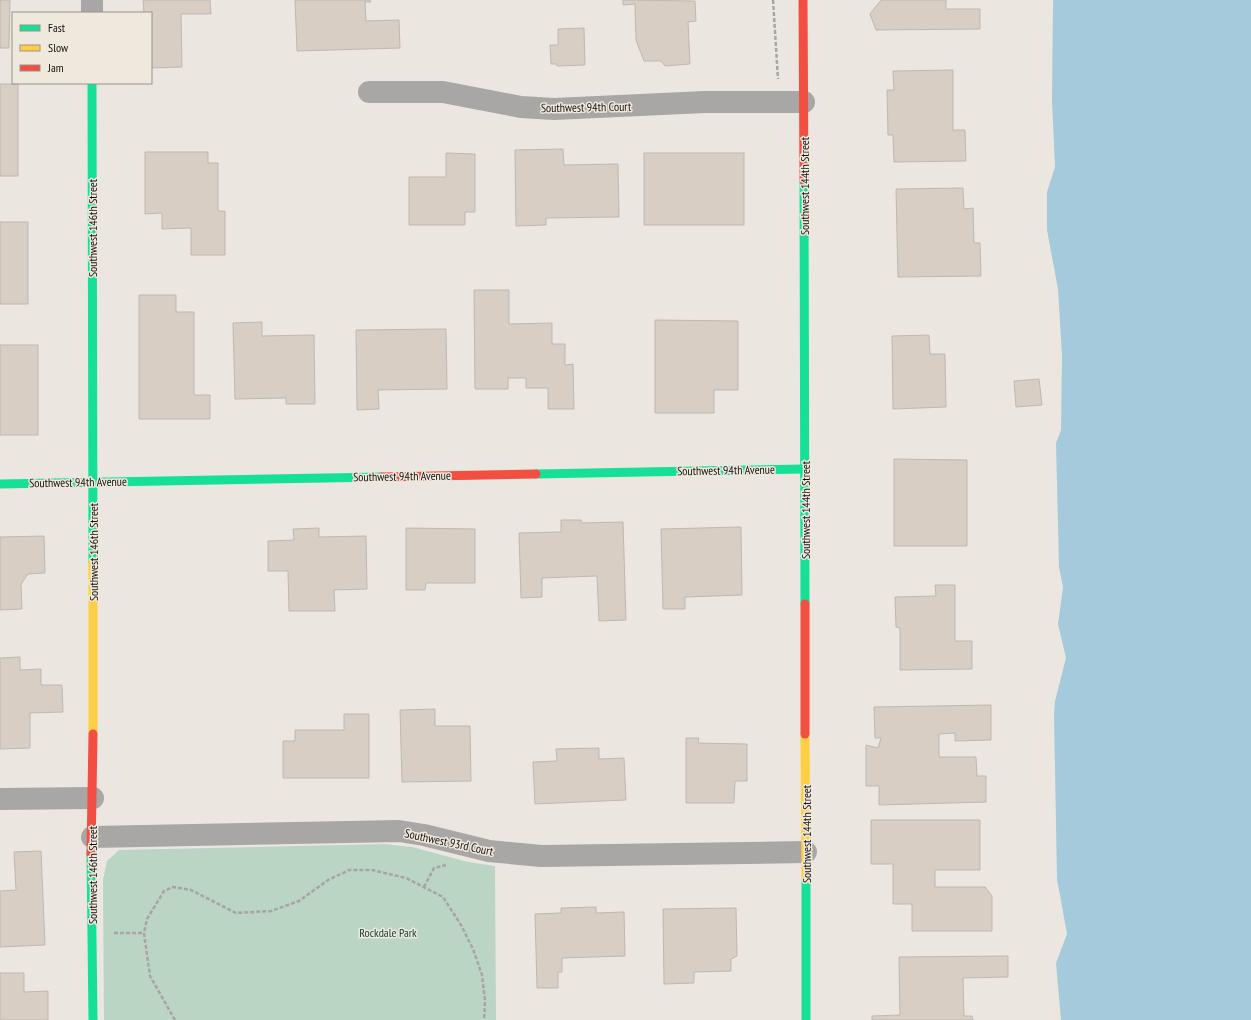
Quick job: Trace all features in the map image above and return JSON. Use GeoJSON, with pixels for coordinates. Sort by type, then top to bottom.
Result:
{"type":"FeatureCollection","features":[{"type":"Feature","properties":{"kind":"street"},"geometry":{"type":"LineString","coordinates":[[92,0],[92,12]]}},
{"type":"Feature","properties":{"kind":"street","name":"Southwest 144th Street"},"geometry":{"type":"LineString","coordinates":[[804,0],[806,1020]]}},
{"type":"Feature","properties":{"kind":"street","name":"Southwest 146th Street"},"geometry":{"type":"LineString","coordinates":[[92,84],[92,1020]]}},
{"type":"Feature","properties":{"kind":"street","name":"Southwest 94th Court"},"geometry":{"type":"LineString","coordinates":[[368,92],[443,92],[521,107],[554,109],[705,102],[804,102]]}},
{"type":"Feature","properties":{"kind":"street","name":"Southwest 94th Avenue"},"geometry":{"type":"LineString","coordinates":[[0,484],[804,469]]}},
{"type":"Feature","properties":{"kind":"street"},"geometry":{"type":"LineString","coordinates":[[0,799],[93,798]]}},
{"type":"Feature","properties":{"kind":"street","name":"Southwest 93rd Court"},"geometry":{"type":"LineString","coordinates":[[92,837],[399,831],[424,835],[483,850],[541,856],[806,852]]}},
{"type":"Feature","properties":{"kind":"path"},"geometry":{"type":"LineString","coordinates":[[773,0],[778,84]]}},
{"type":"Feature","properties":{"kind":"path"},"geometry":{"type":"LineString","coordinates":[[424,887],[434,868],[450,865]]}},
{"type":"Feature","properties":{"kind":"path"},"geometry":{"type":"LineString","coordinates":[[175,1020],[150,976],[144,933],[147,919],[164,891],[173,887],[191,890],[236,913],[271,911],[299,901],[328,880],[349,870],[372,870],[406,878],[442,897],[461,924],[473,949],[482,975],[484,1020]]}},
{"type":"Feature","properties":{"kind":"path"},"geometry":{"type":"LineString","coordinates":[[110,934],[144,933]]}},
{"type":"Feature","properties":{"kind":"green space","name":"Rockdale Park"},"geometry":{"type":"Polygon","coordinates":[[[384,844],[412,847],[468,862],[495,866],[496,1020],[104,1020],[103,880],[107,861],[119,850],[384,844]]]}},
{"type":"Feature","properties":{"kind":"water"},"geometry":{"type":"Polygon","coordinates":[[[1053,0],[1251,0],[1251,1020],[1061,1020],[1056,963],[1067,934],[1057,879],[1054,714],[1055,701],[1066,658],[1058,624],[1063,587],[1059,567],[1056,443],[1061,430],[1062,355],[1058,289],[1047,230],[1047,192],[1055,167],[1052,100],[1053,0]]]}},
{"type":"Feature","properties":{"kind":"building"},"geometry":{"type":"Polygon","coordinates":[[[0,0],[10,0],[9,48],[0,48],[0,0]]]}},
{"type":"Feature","properties":{"kind":"building"},"geometry":{"type":"Polygon","coordinates":[[[143,0],[210,0],[211,14],[181,14],[182,67],[152,68],[152,12],[144,12],[143,0]]]}},
{"type":"Feature","properties":{"kind":"building"},"geometry":{"type":"Polygon","coordinates":[[[295,0],[370,0],[371,2],[365,2],[366,21],[399,20],[400,48],[297,51],[295,0]]]}},
{"type":"Feature","properties":{"kind":"building"},"geometry":{"type":"Polygon","coordinates":[[[623,0],[695,1],[696,21],[688,22],[690,64],[665,66],[661,61],[644,61],[636,40],[635,4],[623,5],[623,0]]]}},
{"type":"Feature","properties":{"kind":"building"},"geometry":{"type":"Polygon","coordinates":[[[881,0],[946,0],[946,9],[980,9],[980,29],[876,30],[870,14],[881,0]]]}},
{"type":"Feature","properties":{"kind":"building"},"geometry":{"type":"Polygon","coordinates":[[[584,28],[585,65],[557,66],[557,64],[551,64],[550,45],[558,45],[558,29],[584,28]]]}},
{"type":"Feature","properties":{"kind":"building"},"geometry":{"type":"Polygon","coordinates":[[[953,70],[953,130],[965,130],[966,161],[894,162],[893,135],[888,135],[887,90],[894,90],[893,71],[953,70]]]}},
{"type":"Feature","properties":{"kind":"building"},"geometry":{"type":"Polygon","coordinates":[[[0,84],[18,84],[18,176],[0,176],[0,84]]]}},
{"type":"Feature","properties":{"kind":"building"},"geometry":{"type":"Polygon","coordinates":[[[563,149],[564,165],[618,164],[619,217],[546,218],[546,225],[516,226],[515,150],[563,149]]]}},
{"type":"Feature","properties":{"kind":"building"},"geometry":{"type":"Polygon","coordinates":[[[145,152],[208,152],[208,163],[218,163],[218,211],[225,211],[225,255],[191,255],[191,228],[162,229],[162,213],[145,214],[145,152]]]}},
{"type":"Feature","properties":{"kind":"building"},"geometry":{"type":"Polygon","coordinates":[[[446,153],[475,154],[475,212],[465,212],[465,225],[409,225],[409,177],[446,177],[446,153]]]}},
{"type":"Feature","properties":{"kind":"building"},"geometry":{"type":"Polygon","coordinates":[[[644,153],[744,153],[744,225],[644,225],[644,153]]]}},
{"type":"Feature","properties":{"kind":"building"},"geometry":{"type":"Polygon","coordinates":[[[963,188],[964,209],[973,208],[974,243],[980,243],[981,276],[898,277],[896,189],[963,188]]]}},
{"type":"Feature","properties":{"kind":"building"},"geometry":{"type":"Polygon","coordinates":[[[0,222],[28,222],[28,304],[0,304],[0,222]]]}},
{"type":"Feature","properties":{"kind":"building"},"geometry":{"type":"Polygon","coordinates":[[[474,290],[509,290],[509,324],[552,323],[552,344],[565,344],[565,365],[573,364],[574,409],[548,409],[548,388],[526,388],[526,378],[508,378],[508,389],[475,389],[474,290]]]}},
{"type":"Feature","properties":{"kind":"building"},"geometry":{"type":"Polygon","coordinates":[[[139,295],[176,295],[176,312],[194,312],[194,395],[210,395],[210,419],[139,419],[139,295]]]}},
{"type":"Feature","properties":{"kind":"building"},"geometry":{"type":"Polygon","coordinates":[[[655,320],[738,321],[738,390],[714,390],[714,413],[655,413],[655,320]]]}},
{"type":"Feature","properties":{"kind":"building"},"geometry":{"type":"Polygon","coordinates":[[[262,322],[262,336],[314,335],[315,404],[286,404],[286,398],[235,399],[233,323],[262,322]]]}},
{"type":"Feature","properties":{"kind":"building"},"geometry":{"type":"Polygon","coordinates":[[[446,329],[447,389],[378,390],[379,409],[357,410],[356,330],[446,329]]]}},
{"type":"Feature","properties":{"kind":"building"},"geometry":{"type":"Polygon","coordinates":[[[929,335],[930,354],[945,354],[946,407],[893,409],[892,336],[929,335]]]}},
{"type":"Feature","properties":{"kind":"building"},"geometry":{"type":"Polygon","coordinates":[[[0,345],[38,345],[38,435],[0,435],[0,345]]]}},
{"type":"Feature","properties":{"kind":"building"},"geometry":{"type":"Polygon","coordinates":[[[1039,379],[1042,405],[1016,407],[1014,381],[1039,379]]]}},
{"type":"Feature","properties":{"kind":"building"},"geometry":{"type":"Polygon","coordinates":[[[894,459],[967,460],[967,546],[894,546],[894,459]]]}},
{"type":"Feature","properties":{"kind":"building"},"geometry":{"type":"Polygon","coordinates":[[[561,520],[581,520],[582,523],[623,522],[626,620],[599,621],[597,576],[542,578],[542,597],[521,598],[519,533],[561,532],[561,520]]]}},
{"type":"Feature","properties":{"kind":"building"},"geometry":{"type":"Polygon","coordinates":[[[741,527],[742,595],[685,597],[685,609],[663,609],[661,529],[741,527]]]}},
{"type":"Feature","properties":{"kind":"building"},"geometry":{"type":"Polygon","coordinates":[[[319,528],[319,537],[366,536],[367,589],[334,590],[335,611],[289,611],[288,571],[268,571],[268,541],[294,540],[293,529],[319,528]]]}},
{"type":"Feature","properties":{"kind":"building"},"geometry":{"type":"Polygon","coordinates":[[[406,528],[475,529],[475,583],[426,583],[425,590],[406,590],[406,528]]]}},
{"type":"Feature","properties":{"kind":"building"},"geometry":{"type":"Polygon","coordinates":[[[44,536],[45,573],[28,574],[21,584],[22,609],[0,610],[0,537],[44,536]]]}},
{"type":"Feature","properties":{"kind":"building"},"geometry":{"type":"Polygon","coordinates":[[[935,585],[955,585],[955,641],[972,641],[972,669],[900,670],[900,628],[896,627],[895,597],[936,596],[935,585]]]}},
{"type":"Feature","properties":{"kind":"building"},"geometry":{"type":"Polygon","coordinates":[[[20,657],[20,670],[41,669],[41,685],[62,685],[63,712],[30,713],[30,748],[0,749],[0,658],[20,657]]]}},
{"type":"Feature","properties":{"kind":"building"},"geometry":{"type":"Polygon","coordinates":[[[991,705],[991,740],[955,741],[955,733],[939,734],[939,757],[976,757],[977,776],[986,776],[986,802],[879,805],[879,786],[866,786],[866,745],[878,748],[881,738],[875,738],[874,707],[991,705]]]}},
{"type":"Feature","properties":{"kind":"building"},"geometry":{"type":"Polygon","coordinates":[[[435,709],[435,726],[470,726],[471,781],[402,782],[400,710],[435,709]]]}},
{"type":"Feature","properties":{"kind":"building"},"geometry":{"type":"Polygon","coordinates":[[[344,714],[369,714],[369,778],[283,778],[283,741],[295,741],[295,730],[344,730],[344,714]]]}},
{"type":"Feature","properties":{"kind":"building"},"geometry":{"type":"Polygon","coordinates":[[[686,738],[699,738],[698,743],[747,744],[747,781],[735,781],[734,803],[686,803],[686,738]]]}},
{"type":"Feature","properties":{"kind":"building"},"geometry":{"type":"Polygon","coordinates":[[[599,748],[599,759],[624,758],[626,800],[535,804],[533,762],[557,761],[556,749],[599,748]]]}},
{"type":"Feature","properties":{"kind":"building"},"geometry":{"type":"Polygon","coordinates":[[[871,820],[980,820],[980,870],[935,870],[935,887],[985,887],[992,896],[992,931],[912,931],[912,904],[893,904],[893,864],[871,864],[871,820]]]}},
{"type":"Feature","properties":{"kind":"building"},"geometry":{"type":"Polygon","coordinates":[[[41,851],[45,945],[0,947],[0,891],[16,890],[14,852],[41,851]]]}},
{"type":"Feature","properties":{"kind":"building"},"geometry":{"type":"Polygon","coordinates":[[[596,907],[596,913],[624,912],[625,956],[562,958],[562,972],[558,972],[558,988],[537,988],[535,914],[561,913],[561,908],[596,907]]]}},
{"type":"Feature","properties":{"kind":"building"},"geometry":{"type":"Polygon","coordinates":[[[736,908],[737,956],[731,959],[731,971],[694,972],[694,983],[664,984],[663,909],[736,908]]]}},
{"type":"Feature","properties":{"kind":"building"},"geometry":{"type":"Polygon","coordinates":[[[1008,956],[1008,977],[963,978],[964,1016],[972,1016],[973,1020],[872,1020],[872,1016],[900,1015],[899,957],[1008,956]]]}},
{"type":"Feature","properties":{"kind":"building"},"geometry":{"type":"Polygon","coordinates":[[[0,973],[24,973],[24,992],[48,991],[48,1020],[0,1020],[0,973]]]}},
{"type":"Feature","properties":{"kind":"traffic: fast"},"geometry":{"type":"LineString","coordinates":[[92,84],[93,562]]}},
{"type":"Feature","properties":{"kind":"traffic: fast"},"geometry":{"type":"LineString","coordinates":[[804,180],[805,604]]}},
{"type":"Feature","properties":{"kind":"traffic: fast"},"geometry":{"type":"LineString","coordinates":[[536,474],[804,469]]}},
{"type":"Feature","properties":{"kind":"traffic: fast"},"geometry":{"type":"LineString","coordinates":[[0,484],[382,477]]}},
{"type":"Feature","properties":{"kind":"traffic: fast"},"geometry":{"type":"LineString","coordinates":[[91,854],[93,1020]]}},
{"type":"Feature","properties":{"kind":"traffic: fast"},"geometry":{"type":"LineString","coordinates":[[806,879],[806,1020]]}},
{"type":"Feature","properties":{"kind":"traffic: slow"},"geometry":{"type":"LineString","coordinates":[[93,562],[93,734]]}},
{"type":"Feature","properties":{"kind":"traffic: slow"},"geometry":{"type":"LineString","coordinates":[[805,734],[806,879]]}},
{"type":"Feature","properties":{"kind":"traffic: jam"},"geometry":{"type":"LineString","coordinates":[[803,0],[804,180]]}},
{"type":"Feature","properties":{"kind":"traffic: jam"},"geometry":{"type":"LineString","coordinates":[[382,477],[536,474]]}},
{"type":"Feature","properties":{"kind":"traffic: jam"},"geometry":{"type":"LineString","coordinates":[[805,604],[805,734]]}},
{"type":"Feature","properties":{"kind":"traffic: jam"},"geometry":{"type":"LineString","coordinates":[[91,854],[93,734]]}}]}
